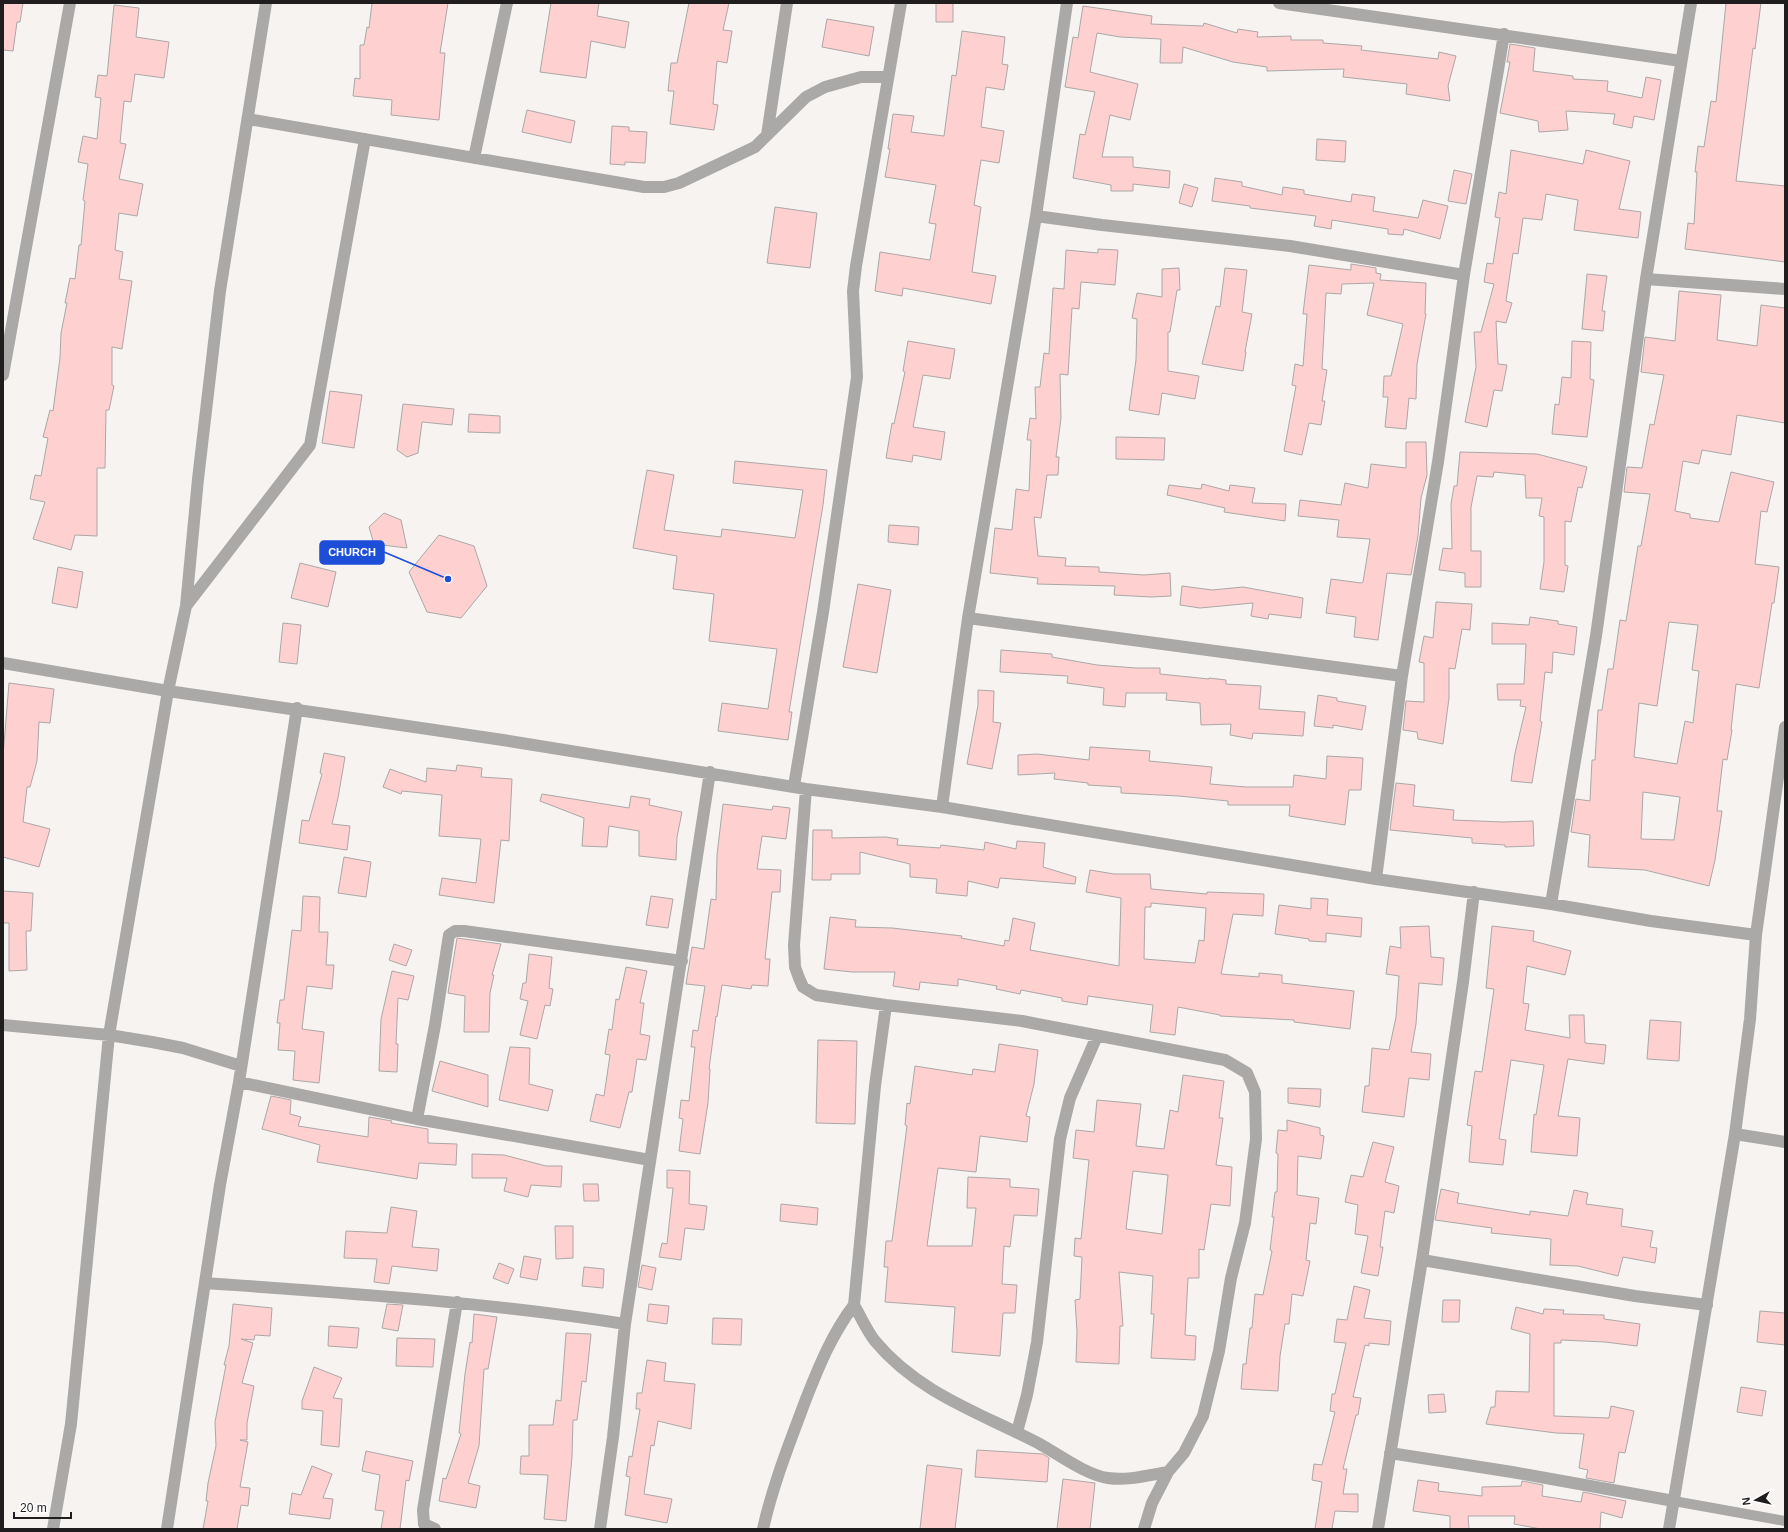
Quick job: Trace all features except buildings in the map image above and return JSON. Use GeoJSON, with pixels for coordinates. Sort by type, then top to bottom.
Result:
{"type":"FeatureCollection","features":[{"type":"Feature","properties":{"kind":"street"},"geometry":{"type":"LineString","coordinates":[[3,375],[70,3]]}},
{"type":"Feature","properties":{"kind":"street"},"geometry":{"type":"LineString","coordinates":[[53,1529],[71,1424],[109,1035],[168,691],[186,606],[198,479],[220,291],[266,3]]}},
{"type":"Feature","properties":{"kind":"street"},"geometry":{"type":"LineString","coordinates":[[474,158],[507,3]]}},
{"type":"Feature","properties":{"kind":"street"},"geometry":{"type":"LineString","coordinates":[[767,135],[787,3]]}},
{"type":"Feature","properties":{"kind":"street"},"geometry":{"type":"LineString","coordinates":[[794,786],[823,612],[857,377],[853,291],[887,78],[901,3]]}},
{"type":"Feature","properties":{"kind":"street"},"geometry":{"type":"LineString","coordinates":[[942,808],[968,618],[1036,216],[1067,3]]}},
{"type":"Feature","properties":{"kind":"street"},"geometry":{"type":"LineString","coordinates":[[1279,3],[1504,34],[1681,61]]}},
{"type":"Feature","properties":{"kind":"street"},"geometry":{"type":"LineString","coordinates":[[1551,904],[1596,636],[1646,280],[1691,3]]}},
{"type":"Feature","properties":{"kind":"street"},"geometry":{"type":"LineString","coordinates":[[1376,879],[1402,676],[1438,462],[1464,275],[1504,34]]}},
{"type":"Feature","properties":{"kind":"street"},"geometry":{"type":"LineString","coordinates":[[248,119],[644,187],[664,187],[679,183],[755,147],[806,97],[825,87],[861,77],[887,78]]}},
{"type":"Feature","properties":{"kind":"street"},"geometry":{"type":"LineString","coordinates":[[186,606],[310,445],[366,139]]}},
{"type":"Feature","properties":{"kind":"street"},"geometry":{"type":"LineString","coordinates":[[1036,216],[1290,246],[1464,275]]}},
{"type":"Feature","properties":{"kind":"street"},"geometry":{"type":"LineString","coordinates":[[1646,280],[1785,289]]}},
{"type":"Feature","properties":{"kind":"street"},"geometry":{"type":"LineString","coordinates":[[968,618],[1402,676]]}},
{"type":"Feature","properties":{"kind":"street"},"geometry":{"type":"LineString","coordinates":[[3,663],[168,691],[296,708],[710,772],[806,789],[942,808],[1376,879],[1474,892],[1651,921],[1756,935]]}},
{"type":"Feature","properties":{"kind":"street"},"geometry":{"type":"LineString","coordinates":[[167,1529],[220,1185],[239,1082],[296,708]]}},
{"type":"Feature","properties":{"kind":"street"},"geometry":{"type":"LineString","coordinates":[[1669,1529],[1735,1134],[1750,1019],[1756,935],[1785,727]]}},
{"type":"Feature","properties":{"kind":"street"},"geometry":{"type":"LineString","coordinates":[[600,1529],[613,1437],[625,1324],[710,772]]}},
{"type":"Feature","properties":{"kind":"street"},"geometry":{"type":"LineString","coordinates":[[806,789],[794,945],[795,967],[798,978],[803,987],[816,995],[1022,1021],[1225,1060],[1247,1073],[1255,1092],[1256,1139],[1246,1215],[1231,1278],[1219,1351],[1202,1416],[1184,1453],[1168,1472],[1152,1503],[1144,1529]]}},
{"type":"Feature","properties":{"kind":"street"},"geometry":{"type":"LineString","coordinates":[[1378,1529],[1422,1260],[1463,982],[1474,892]]}},
{"type":"Feature","properties":{"kind":"street"},"geometry":{"type":"LineString","coordinates":[[417,1119],[435,1025],[449,935],[455,931],[682,961]]}},
{"type":"Feature","properties":{"kind":"street"},"geometry":{"type":"LineString","coordinates":[[763,1529],[769,1503],[792,1435],[818,1367],[840,1323],[854,1305],[874,1086],[886,1005]]}},
{"type":"Feature","properties":{"kind":"street"},"geometry":{"type":"LineString","coordinates":[[3,1025],[109,1035],[183,1048],[241,1066]]}},
{"type":"Feature","properties":{"kind":"street"},"geometry":{"type":"LineString","coordinates":[[1017,1432],[1027,1395],[1037,1342],[1060,1139],[1070,1098],[1097,1036]]}},
{"type":"Feature","properties":{"kind":"street"},"geometry":{"type":"LineString","coordinates":[[239,1082],[417,1119],[650,1160]]}},
{"type":"Feature","properties":{"kind":"street"},"geometry":{"type":"LineString","coordinates":[[1735,1134],[1785,1142]]}},
{"type":"Feature","properties":{"kind":"street"},"geometry":{"type":"LineString","coordinates":[[1422,1260],[1635,1296],[1707,1305]]}},
{"type":"Feature","properties":{"kind":"street"},"geometry":{"type":"LineString","coordinates":[[206,1283],[458,1302],[548,1312],[625,1324]]}},
{"type":"Feature","properties":{"kind":"street"},"geometry":{"type":"LineString","coordinates":[[435,1529],[424,1524],[423,1510],[458,1302]]}},
{"type":"Feature","properties":{"kind":"street"},"geometry":{"type":"LineString","coordinates":[[854,1305],[875,1340],[897,1364],[938,1393],[970,1412],[1017,1432],[1088,1471],[1108,1478],[1128,1478],[1168,1472]]}},
{"type":"Feature","properties":{"kind":"street"},"geometry":{"type":"LineString","coordinates":[[1390,1453],[1512,1472],[1674,1501]]}},
{"type":"Feature","properties":{"kind":"lane"},"geometry":{"type":"LineString","coordinates":[[1674,1501],[1785,1521]]}},
{"type":"Feature","properties":{"kind":"place","name":"CHURCH"},"geometry":{"type":"Point","coordinates":[448,579]}}]}
